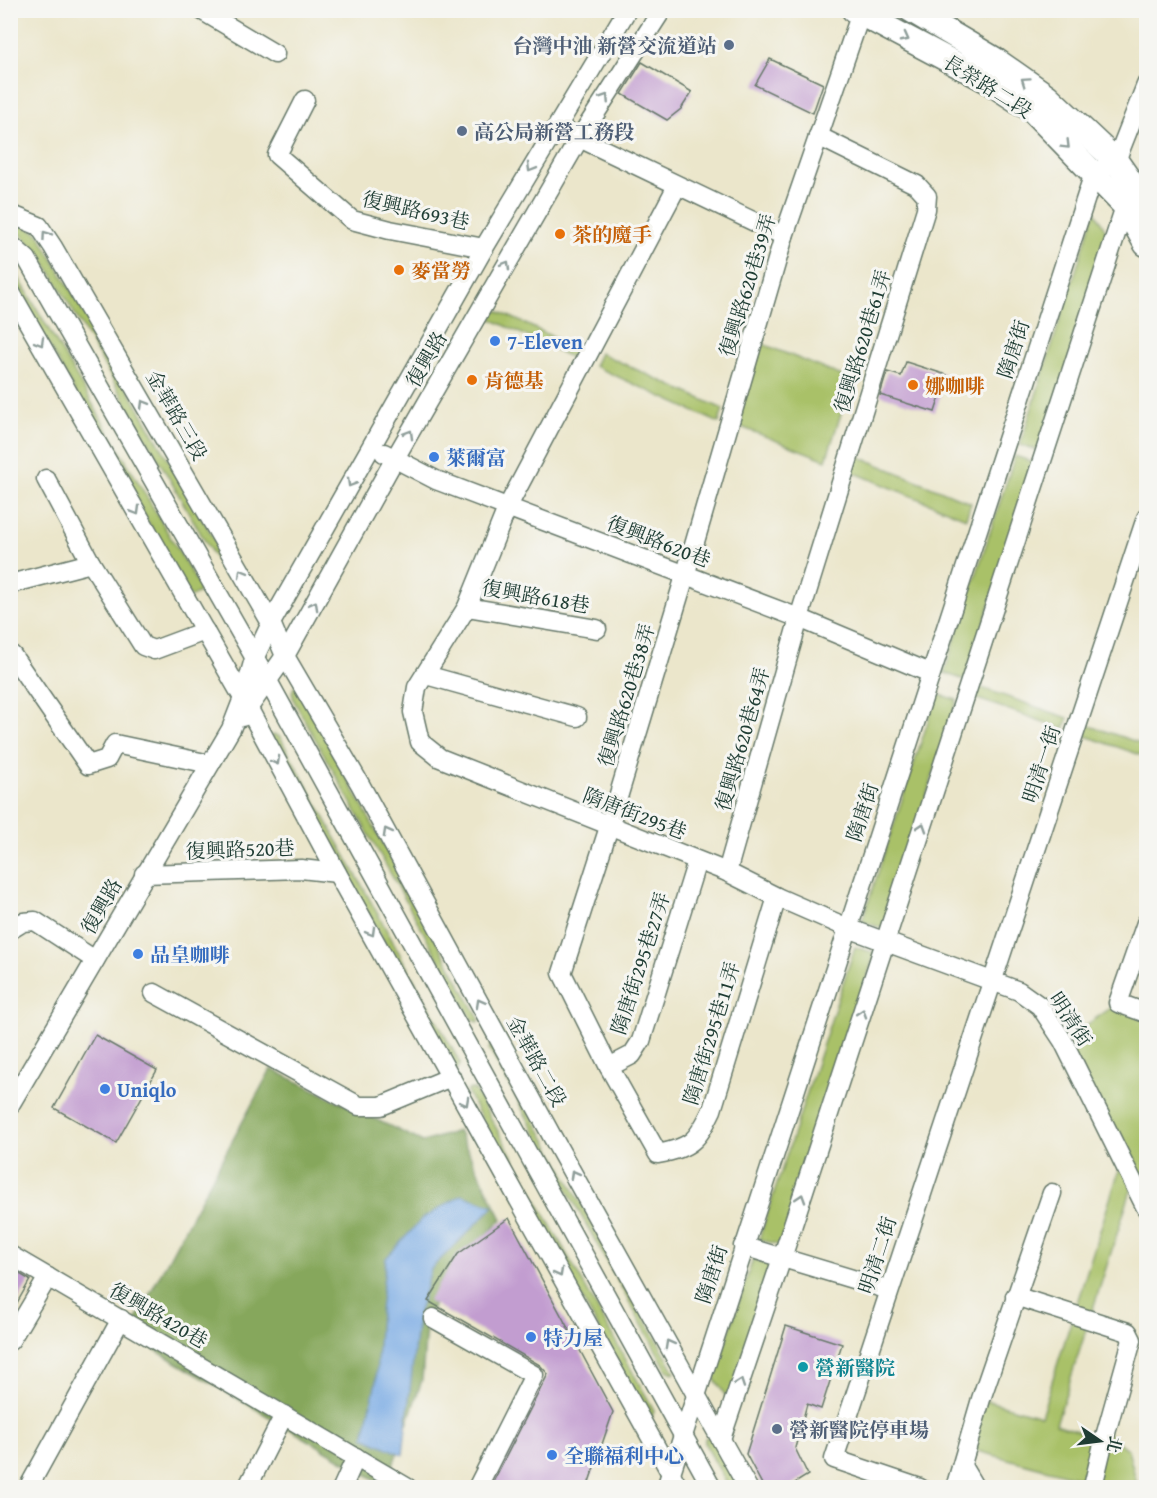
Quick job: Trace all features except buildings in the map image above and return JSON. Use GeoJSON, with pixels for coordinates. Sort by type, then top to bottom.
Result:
{"type":"FeatureCollection","features":[{"type":"Feature","properties":{"kind":"main road","name":"長榮路二段"},"geometry":{"type":"LineString","coordinates":[[911,10],[994,59],[1047,96],[1116,161],[1134,198],[1146,244]]}},
{"type":"Feature","properties":{"kind":"main road","name":"長榮路二段"},"geometry":{"type":"LineString","coordinates":[[859,12],[986,80],[1023,104],[1094,173],[1134,198]]}},
{"type":"Feature","properties":{"kind":"street"},"geometry":{"type":"LineString","coordinates":[[201,10],[275,54]]}},
{"type":"Feature","properties":{"kind":"street","name":"復興路"},"geometry":{"type":"LineString","coordinates":[[245,704],[254,659],[271,623],[484,248],[627,10]]}},
{"type":"Feature","properties":{"kind":"street","name":"復興路"},"geometry":{"type":"LineString","coordinates":[[10,1105],[245,704],[268,681],[285,656],[394,460],[579,139],[662,10]]}},
{"type":"Feature","properties":{"kind":"street","name":"復興路620巷39弄"},"geometry":{"type":"LineString","coordinates":[[686,576],[784,236],[859,12]]}},
{"type":"Feature","properties":{"kind":"street"},"geometry":{"type":"LineString","coordinates":[[1094,173],[1116,161],[1146,85]]}},
{"type":"Feature","properties":{"kind":"street","name":"復興路693巷"},"geometry":{"type":"LineString","coordinates":[[305,100],[278,155],[352,220],[390,230],[484,248]]}},
{"type":"Feature","properties":{"kind":"street"},"geometry":{"type":"LineString","coordinates":[[556,126],[784,236]]}},
{"type":"Feature","properties":{"kind":"street","name":"復興路620巷61弄"},"geometry":{"type":"LineString","coordinates":[[799,618],[889,334],[926,208],[927,196],[917,185],[818,136]]}},
{"type":"Feature","properties":{"kind":"street","name":"隋唐街"},"geometry":{"type":"LineString","coordinates":[[672,1483],[683,1435],[743,1246],[1094,173]]}},
{"type":"Feature","properties":{"kind":"street"},"geometry":{"type":"LineString","coordinates":[[577,717],[426,675],[467,607],[508,506],[677,186]]}},
{"type":"Feature","properties":{"kind":"street"},"geometry":{"type":"LineString","coordinates":[[721,1438],[1134,198]]}},
{"type":"Feature","properties":{"kind":"street","name":"金華路三段"},"geometry":{"type":"LineString","coordinates":[[10,214],[39,226],[53,247],[271,623],[285,656]]}},
{"type":"Feature","properties":{"kind":"street"},"geometry":{"type":"LineString","coordinates":[[10,244],[27,260],[268,681],[712,1488]]}},
{"type":"Feature","properties":{"kind":"street"},"geometry":{"type":"LineString","coordinates":[[10,291],[205,631],[672,1483]]}},
{"type":"Feature","properties":{"kind":"street","name":"復興路620巷"},"geometry":{"type":"LineString","coordinates":[[373,446],[394,460],[436,480],[799,618],[930,673]]}},
{"type":"Feature","properties":{"kind":"street"},"geometry":{"type":"LineString","coordinates":[[46,479],[91,563],[143,646],[154,650],[205,631]]}},
{"type":"Feature","properties":{"kind":"street","name":"明清一街"},"geometry":{"type":"LineString","coordinates":[[992,980],[1139,564],[1146,518]]}},
{"type":"Feature","properties":{"kind":"street"},"geometry":{"type":"LineString","coordinates":[[10,584],[91,563]]}},
{"type":"Feature","properties":{"kind":"street","name":"復興路620巷38弄"},"geometry":{"type":"LineString","coordinates":[[609,1067],[562,973],[686,576]]}},
{"type":"Feature","properties":{"kind":"street","name":"復興路618巷"},"geometry":{"type":"LineString","coordinates":[[467,607],[597,629]]}},
{"type":"Feature","properties":{"kind":"street","name":"復興路620巷64弄"},"geometry":{"type":"LineString","coordinates":[[727,872],[799,618]]}},
{"type":"Feature","properties":{"kind":"street"},"geometry":{"type":"LineString","coordinates":[[12,656],[88,765],[107,759],[114,744],[210,764]]}},
{"type":"Feature","properties":{"kind":"street","name":"金華路二段"},"geometry":{"type":"LineString","coordinates":[[285,656],[360,784],[748,1488]]}},
{"type":"Feature","properties":{"kind":"street","name":"隋唐街295巷"},"geometry":{"type":"LineString","coordinates":[[426,675],[417,687],[413,712],[416,730],[420,742],[440,758],[727,872],[848,928]]}},
{"type":"Feature","properties":{"kind":"street","name":"隋唐街295巷27弄"},"geometry":{"type":"LineString","coordinates":[[609,1067],[632,1055],[641,1041],[697,861]]}},
{"type":"Feature","properties":{"kind":"street","name":"復興路520巷"},"geometry":{"type":"LineString","coordinates":[[144,874],[301,869],[337,873]]}},
{"type":"Feature","properties":{"kind":"street","name":"隋唐街295巷11弄"},"geometry":{"type":"LineString","coordinates":[[609,1067],[658,1154],[681,1150],[701,1133],[712,1110],[777,897]]}},
{"type":"Feature","properties":{"kind":"street"},"geometry":{"type":"LineString","coordinates":[[10,930],[23,922],[35,921],[95,960]]}},
{"type":"Feature","properties":{"kind":"street"},"geometry":{"type":"LineString","coordinates":[[1146,923],[1118,1003],[1146,1013]]}},
{"type":"Feature","properties":{"kind":"street","name":"明清街"},"geometry":{"type":"LineString","coordinates":[[848,928],[992,980],[1019,991],[1040,1006],[1063,1041],[1146,1208]]}},
{"type":"Feature","properties":{"kind":"street","name":"明清二街"},"geometry":{"type":"LineString","coordinates":[[920,1488],[834,1459],[992,980]]}},
{"type":"Feature","properties":{"kind":"street"},"geometry":{"type":"LineString","coordinates":[[154,993],[359,1106],[381,1106],[451,1077]]}},
{"type":"Feature","properties":{"kind":"street"},"geometry":{"type":"LineString","coordinates":[[955,1488],[981,1399],[1052,1193]]}},
{"type":"Feature","properties":{"kind":"street"},"geometry":{"type":"LineString","coordinates":[[743,1246],[889,1290]]}},
{"type":"Feature","properties":{"kind":"street","name":"復興路420巷"},"geometry":{"type":"LineString","coordinates":[[10,1255],[408,1488]]}},
{"type":"Feature","properties":{"kind":"street"},"geometry":{"type":"LineString","coordinates":[[10,1341],[48,1276]]}},
{"type":"Feature","properties":{"kind":"street"},"geometry":{"type":"LineString","coordinates":[[1015,1296],[1128,1332],[1132,1340],[1104,1440],[1095,1482],[1097,1488]]}},
{"type":"Feature","properties":{"kind":"street"},"geometry":{"type":"LineString","coordinates":[[433,1318],[534,1375],[477,1488]]}},
{"type":"Feature","properties":{"kind":"street"},"geometry":{"type":"LineString","coordinates":[[28,1488],[121,1319]]}},
{"type":"Feature","properties":{"kind":"street"},"geometry":{"type":"LineString","coordinates":[[247,1488],[284,1415]]}},
{"type":"Feature","properties":{"kind":"street"},"geometry":{"type":"LineString","coordinates":[[342,1488],[356,1457]]}},
{"type":"Feature","properties":{"kind":"street"},"geometry":{"type":"LineString","coordinates":[[962,1466],[975,1488]]}},
{"type":"Feature","properties":{"kind":"green space"},"geometry":{"type":"Polygon","coordinates":[[[1095,211],[1110,238],[1041,451],[1020,445],[1095,211]]]}},
{"type":"Feature","properties":{"kind":"green space"},"geometry":{"type":"Polygon","coordinates":[[[10,219],[38,233],[225,558],[221,561],[216,560],[42,257],[22,235],[11,230],[10,219]]]}},
{"type":"Feature","properties":{"kind":"green space"},"geometry":{"type":"Polygon","coordinates":[[[10,263],[199,586],[199,592],[191,597],[11,278],[10,263]]]}},
{"type":"Feature","properties":{"kind":"green space"},"geometry":{"type":"Polygon","coordinates":[[[496,310],[576,348],[572,358],[491,319],[496,310]]]}},
{"type":"Feature","properties":{"kind":"green space"},"geometry":{"type":"Polygon","coordinates":[[[760,343],[852,380],[826,460],[736,425],[760,343]]]}},
{"type":"Feature","properties":{"kind":"green space"},"geometry":{"type":"Polygon","coordinates":[[[600,353],[723,409],[719,423],[594,366],[600,353]]]}},
{"type":"Feature","properties":{"kind":"green space"},"geometry":{"type":"Polygon","coordinates":[[[855,455],[971,503],[966,518],[850,471],[855,455]]]}},
{"type":"Feature","properties":{"kind":"green space"},"geometry":{"type":"Polygon","coordinates":[[[1015,456],[1036,463],[965,680],[944,673],[1015,456]]]}},
{"type":"Feature","properties":{"kind":"green space"},"geometry":{"type":"Polygon","coordinates":[[[973,685],[1068,718],[1064,729],[969,696],[973,685]]]}},
{"type":"Feature","properties":{"kind":"green space"},"geometry":{"type":"Polygon","coordinates":[[[294,687],[297,687],[480,1020],[478,1022],[472,1019],[294,701],[292,692],[294,687]]]}},
{"type":"Feature","properties":{"kind":"green space"},"geometry":{"type":"Polygon","coordinates":[[[937,694],[957,700],[884,929],[862,921],[937,694]]]}},
{"type":"Feature","properties":{"kind":"green space"},"geometry":{"type":"Polygon","coordinates":[[[1084,724],[1146,745],[1146,757],[1080,734],[1084,724]]]}},
{"type":"Feature","properties":{"kind":"green space"},"geometry":{"type":"Polygon","coordinates":[[[274,734],[280,737],[460,1063],[458,1069],[455,1070],[271,737],[274,734]]]}},
{"type":"Feature","properties":{"kind":"green space"},"geometry":{"type":"Polygon","coordinates":[[[855,947],[875,953],[781,1246],[759,1239],[855,947]]]}},
{"type":"Feature","properties":{"kind":"green space"},"geometry":{"type":"Polygon","coordinates":[[[1118,1003],[1146,1013],[1146,1179],[1133,1184],[1056,1424],[1104,1440],[1106,1432],[1128,1450],[1138,1487],[1097,1487],[1094,1482],[966,1448],[981,1399],[1041,1416],[1122,1161],[1063,1041],[1118,1003]]]}},
{"type":"Feature","properties":{"kind":"green space"},"geometry":{"type":"Polygon","coordinates":[[[492,1043],[675,1372],[667,1370],[489,1049],[492,1043]]]}},
{"type":"Feature","properties":{"kind":"green space"},"geometry":{"type":"Polygon","coordinates":[[[271,1069],[423,1142],[458,1131],[502,1219],[440,1283],[426,1328],[422,1380],[386,1486],[128,1334],[271,1069]]]}},
{"type":"Feature","properties":{"kind":"green space"},"geometry":{"type":"Polygon","coordinates":[[[470,1089],[475,1090],[654,1410],[649,1419],[467,1092],[470,1089]]]}},
{"type":"Feature","properties":{"kind":"green space"},"geometry":{"type":"Polygon","coordinates":[[[753,1259],[773,1266],[730,1403],[714,1378],[753,1259]]]}},
{"type":"Feature","properties":{"kind":"green space"},"geometry":{"type":"Polygon","coordinates":[[[709,1436],[715,1438],[744,1487],[729,1487],[705,1444],[705,1438],[709,1436]]]}},
{"type":"Feature","properties":{"kind":"water"},"geometry":{"type":"Polygon","coordinates":[[[462,1195],[494,1206],[431,1269],[418,1315],[403,1455],[364,1437],[376,1381],[386,1258],[423,1218],[462,1195]]]}},
{"type":"Feature","properties":{"kind":"place","name":"台灣中油 新營交流道站"},"geometry":{"type":"Point","coordinates":[729,45]}},
{"type":"Feature","properties":{"kind":"place","name":"高公局新營工務段"},"geometry":{"type":"Point","coordinates":[462,131]}},
{"type":"Feature","properties":{"kind":"place","name":"茶的魔手"},"geometry":{"type":"Point","coordinates":[560,234]}},
{"type":"Feature","properties":{"kind":"place","name":"麥當勞"},"geometry":{"type":"Point","coordinates":[399,270]}},
{"type":"Feature","properties":{"kind":"place","name":"7-Eleven"},"geometry":{"type":"Point","coordinates":[495,341]}},
{"type":"Feature","properties":{"kind":"place","name":"肯德基"},"geometry":{"type":"Point","coordinates":[472,380]}},
{"type":"Feature","properties":{"kind":"place","name":"娜咖啡"},"geometry":{"type":"Point","coordinates":[913,385]}},
{"type":"Feature","properties":{"kind":"place","name":"萊爾富"},"geometry":{"type":"Point","coordinates":[434,457]}},
{"type":"Feature","properties":{"kind":"place","name":"品皇咖啡"},"geometry":{"type":"Point","coordinates":[138,954]}},
{"type":"Feature","properties":{"kind":"place","name":"Uniqlo"},"geometry":{"type":"Point","coordinates":[105,1089]}},
{"type":"Feature","properties":{"kind":"place","name":"特力屋"},"geometry":{"type":"Point","coordinates":[531,1337]}},
{"type":"Feature","properties":{"kind":"place","name":"營新醫院"},"geometry":{"type":"Point","coordinates":[803,1367]}},
{"type":"Feature","properties":{"kind":"place","name":"營新醫院停車場"},"geometry":{"type":"Point","coordinates":[777,1429]}},
{"type":"Feature","properties":{"kind":"place","name":"全聯福利中心"},"geometry":{"type":"Point","coordinates":[552,1455]}}]}
